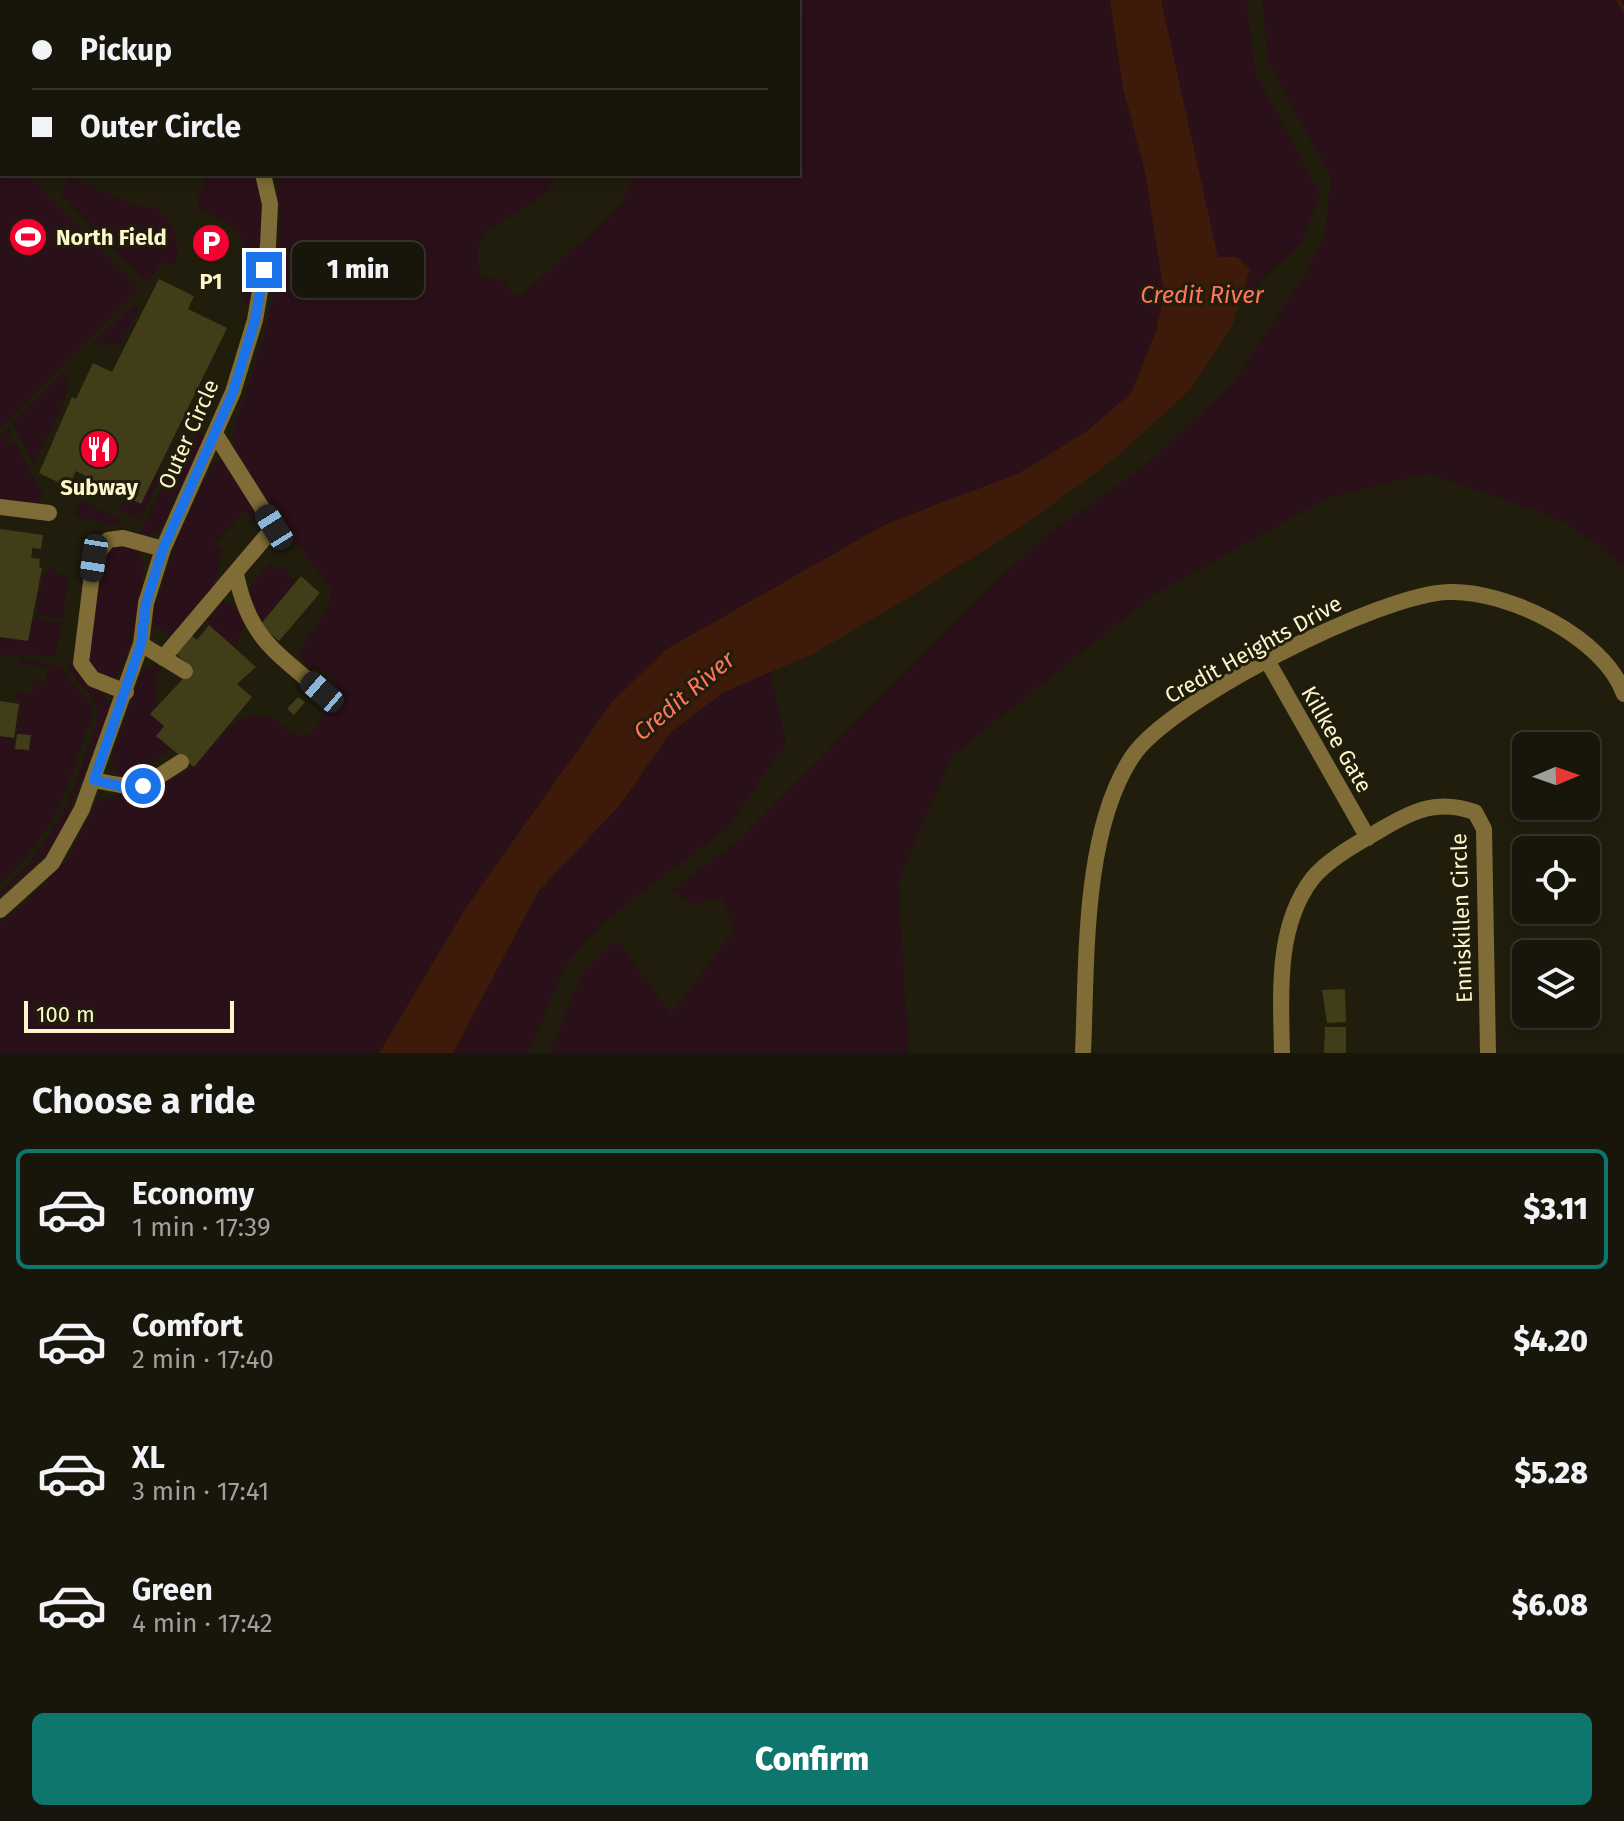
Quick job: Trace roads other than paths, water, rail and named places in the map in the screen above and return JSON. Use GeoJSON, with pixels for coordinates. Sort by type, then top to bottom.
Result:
{"type":"FeatureCollection","features":[{"type":"Feature","properties":{"kind":"street","name":"Outer Circle"},"geometry":{"type":"LineString","coordinates":[[0,910],[52,863],[68,839],[94,780],[126,692],[141,644],[146,603],[163,549],[216,435],[247,348],[261,294],[270,222],[263,176]]}},
{"type":"Feature","properties":{"kind":"street"},"geometry":{"type":"LineString","coordinates":[[163,658],[274,527],[216,435]]}},
{"type":"Feature","properties":{"kind":"street"},"geometry":{"type":"LineString","coordinates":[[0,507],[49,513]]}},
{"type":"Feature","properties":{"kind":"street"},"geometry":{"type":"LineString","coordinates":[[126,692],[93,679],[81,663],[94,558],[108,540],[123,538],[163,549]]}},
{"type":"Feature","properties":{"kind":"street"},"geometry":{"type":"LineString","coordinates":[[236,574],[241,599],[254,631],[322,692]]}},
{"type":"Feature","properties":{"kind":"street","name":"Credit Heights Drive"},"geometry":{"type":"LineString","coordinates":[[1083,1053],[1096,849],[1114,792],[1132,756],[1161,726],[1268,662],[1376,608],[1450,592],[1505,599],[1551,621],[1592,650],[1620,683],[1624,694]]}},
{"type":"Feature","properties":{"kind":"street"},"geometry":{"type":"LineString","coordinates":[[141,644],[185,671]]}},
{"type":"Feature","properties":{"kind":"street","name":"Killkee Gate"},"geometry":{"type":"LineString","coordinates":[[1268,662],[1368,838]]}},
{"type":"Feature","properties":{"kind":"street"},"geometry":{"type":"LineString","coordinates":[[94,780],[128,788],[143,786],[181,762]]}},
{"type":"Feature","properties":{"kind":"street","name":"Enniskillen Circle"},"geometry":{"type":"LineString","coordinates":[[1282,1053],[1285,946],[1299,902],[1324,868],[1412,812],[1437,805],[1475,812],[1484,829],[1488,1053]]}},
{"type":"Feature","properties":{"kind":"water","name":"Credit River"},"geometry":{"type":"Polygon","coordinates":[[[1110,0],[1161,0],[1218,257],[1237,257],[1250,269],[1233,324],[1191,389],[1114,459],[1026,524],[813,654],[724,692],[671,732],[620,805],[538,892],[453,1053],[379,1053],[465,909],[611,703],[665,650],[886,524],[1019,473],[1087,431],[1131,393],[1156,331],[1164,293],[1145,172],[1123,88],[1110,0]]]}},
{"type":"Feature","properties":{"kind":"waterway"},"geometry":{"type":"LineString","coordinates":[[1618,0],[1624,9]]}},
{"type":"Feature","properties":{"kind":"place","name":"North Field"},"geometry":{"type":"Point","coordinates":[28,237]}},
{"type":"Feature","properties":{"kind":"place","name":"P1"},"geometry":{"type":"Point","coordinates":[211,243]}},
{"type":"Feature","properties":{"kind":"place","name":"Subway"},"geometry":{"type":"Point","coordinates":[99,449]}}]}
